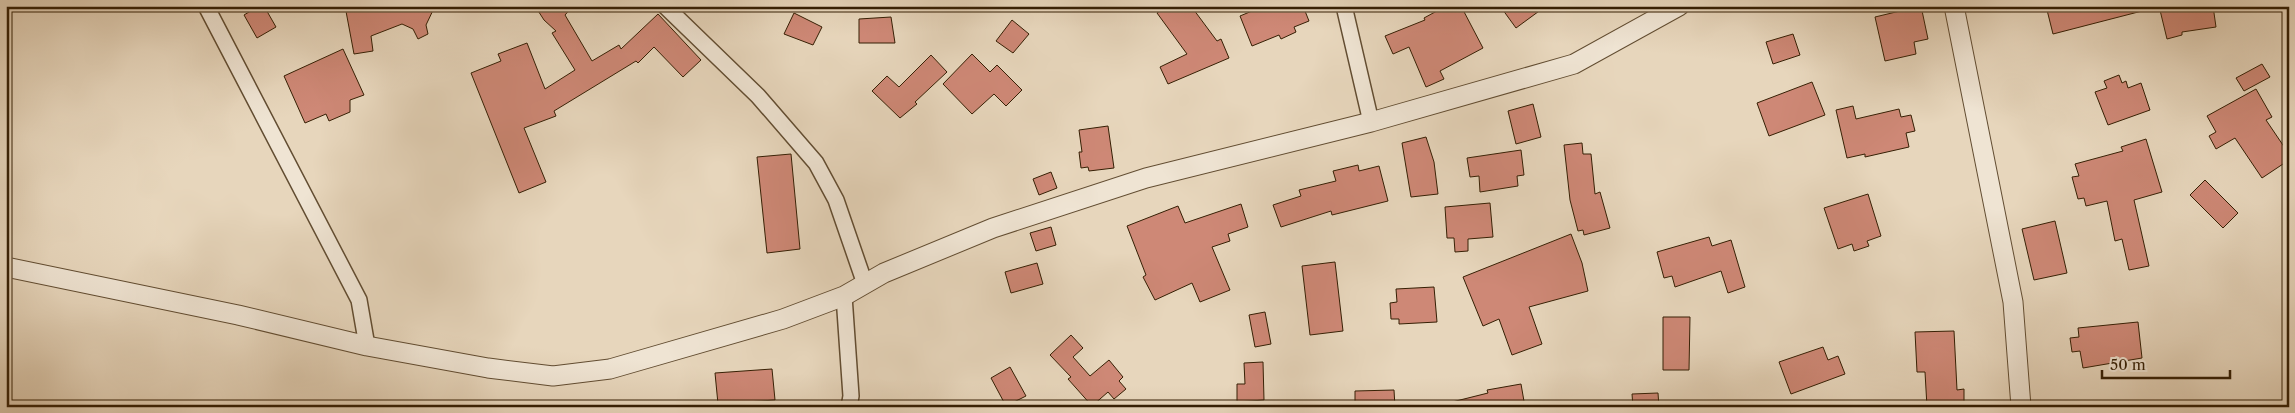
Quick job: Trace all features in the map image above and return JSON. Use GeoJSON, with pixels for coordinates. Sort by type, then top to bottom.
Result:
{"type":"FeatureCollection","features":[{"type":"Feature","properties":{"kind":"street"},"geometry":{"type":"LineString","coordinates":[[206,6],[359,300],[367,346]]}},
{"type":"Feature","properties":{"kind":"street"},"geometry":{"type":"LineString","coordinates":[[664,6],[758,96],[816,163],[836,200],[865,284]]}},
{"type":"Feature","properties":{"kind":"street"},"geometry":{"type":"LineString","coordinates":[[1344,6],[1371,122]]}},
{"type":"Feature","properties":{"kind":"street"},"geometry":{"type":"LineString","coordinates":[[6,267],[238,315],[367,346],[488,368],[553,376],[610,369],[783,319],[844,296],[884,273],[993,228],[1146,178],[1371,122],[1574,64],[1679,6]]}},
{"type":"Feature","properties":{"kind":"street"},"geometry":{"type":"LineString","coordinates":[[1954,6],[2013,302],[2021,407]]}},
{"type":"Feature","properties":{"kind":"street"},"geometry":{"type":"LineString","coordinates":[[844,296],[851,396],[849,407]]}},
{"type":"Feature","properties":{"kind":"building"},"geometry":{"type":"Polygon","coordinates":[[[259,6],[264,6],[276,27],[257,38],[244,15],[259,6]]]}},
{"type":"Feature","properties":{"kind":"building"},"geometry":{"type":"Polygon","coordinates":[[[345,6],[435,6],[426,25],[428,34],[418,39],[413,29],[402,24],[371,36],[373,51],[354,54],[345,6]]]}},
{"type":"Feature","properties":{"kind":"building"},"geometry":{"type":"Polygon","coordinates":[[[535,6],[573,6],[565,15],[592,61],[619,45],[621,49],[658,14],[701,60],[683,77],[654,47],[638,63],[636,61],[554,111],[556,116],[524,128],[546,182],[519,193],[471,73],[501,61],[498,54],[527,43],[545,89],[575,70],[552,33],[556,31],[544,20],[535,6]]]}},
{"type":"Feature","properties":{"kind":"building"},"geometry":{"type":"Polygon","coordinates":[[[1167,6],[1191,6],[1217,41],[1221,39],[1229,58],[1168,84],[1160,67],[1187,54],[1157,13],[1167,6]]]}},
{"type":"Feature","properties":{"kind":"building"},"geometry":{"type":"Polygon","coordinates":[[[1264,6],[1303,6],[1309,21],[1294,27],[1296,32],[1281,39],[1279,35],[1252,46],[1240,16],[1264,6]]]}},
{"type":"Feature","properties":{"kind":"building"},"geometry":{"type":"Polygon","coordinates":[[[1446,6],[1461,6],[1483,48],[1440,71],[1444,79],[1426,87],[1409,47],[1393,54],[1385,36],[1425,20],[1424,18],[1446,6]]]}},
{"type":"Feature","properties":{"kind":"building"},"geometry":{"type":"Polygon","coordinates":[[[1500,6],[1546,6],[1516,28],[1500,6]]]}},
{"type":"Feature","properties":{"kind":"building"},"geometry":{"type":"Polygon","coordinates":[[[1921,6],[1928,39],[1914,42],[1916,54],[1885,61],[1875,17],[1921,6]]]}},
{"type":"Feature","properties":{"kind":"building"},"geometry":{"type":"Polygon","coordinates":[[[2046,6],[2142,6],[2142,11],[2053,34],[2046,6]]]}},
{"type":"Feature","properties":{"kind":"building"},"geometry":{"type":"Polygon","coordinates":[[[2159,6],[2213,6],[2216,27],[2182,32],[2182,35],[2167,39],[2159,6]]]}},
{"type":"Feature","properties":{"kind":"building"},"geometry":{"type":"Polygon","coordinates":[[[794,13],[822,27],[813,45],[784,34],[794,13]]]}},
{"type":"Feature","properties":{"kind":"building"},"geometry":{"type":"Polygon","coordinates":[[[891,17],[895,43],[859,43],[859,19],[891,17]]]}},
{"type":"Feature","properties":{"kind":"building"},"geometry":{"type":"Polygon","coordinates":[[[1012,20],[1029,34],[1013,53],[996,41],[1012,20]]]}},
{"type":"Feature","properties":{"kind":"building"},"geometry":{"type":"Polygon","coordinates":[[[1793,34],[1800,55],[1773,64],[1766,42],[1793,34]]]}},
{"type":"Feature","properties":{"kind":"building"},"geometry":{"type":"Polygon","coordinates":[[[343,49],[364,95],[350,100],[350,112],[329,121],[326,114],[305,123],[284,76],[343,49]]]}},
{"type":"Feature","properties":{"kind":"building"},"geometry":{"type":"Polygon","coordinates":[[[972,54],[990,72],[997,65],[1022,90],[1006,106],[994,94],[972,114],[943,84],[972,54]]]}},
{"type":"Feature","properties":{"kind":"building"},"geometry":{"type":"Polygon","coordinates":[[[931,55],[947,72],[915,102],[917,104],[900,118],[872,91],[887,76],[899,87],[931,55]]]}},
{"type":"Feature","properties":{"kind":"building"},"geometry":{"type":"Polygon","coordinates":[[[2262,64],[2270,77],[2244,91],[2236,78],[2262,64]]]}},
{"type":"Feature","properties":{"kind":"building"},"geometry":{"type":"Polygon","coordinates":[[[2119,75],[2122,83],[2126,81],[2128,88],[2141,83],[2150,110],[2108,125],[2095,92],[2107,88],[2104,81],[2119,75]]]}},
{"type":"Feature","properties":{"kind":"building"},"geometry":{"type":"Polygon","coordinates":[[[1812,82],[1825,115],[1769,136],[1757,103],[1812,82]]]}},
{"type":"Feature","properties":{"kind":"building"},"geometry":{"type":"Polygon","coordinates":[[[2256,89],[2272,117],[2266,120],[2289,154],[2289,160],[2262,178],[2235,138],[2216,149],[2209,136],[2216,132],[2207,116],[2256,89]]]}},
{"type":"Feature","properties":{"kind":"building"},"geometry":{"type":"Polygon","coordinates":[[[1533,104],[1541,137],[1516,144],[1508,111],[1533,104]]]}},
{"type":"Feature","properties":{"kind":"building"},"geometry":{"type":"Polygon","coordinates":[[[1853,106],[1856,119],[1899,109],[1901,117],[1911,115],[1915,131],[1906,133],[1909,147],[1865,157],[1865,154],[1847,158],[1836,110],[1853,106]]]}},
{"type":"Feature","properties":{"kind":"building"},"geometry":{"type":"Polygon","coordinates":[[[1108,126],[1114,168],[1089,171],[1088,167],[1081,168],[1079,152],[1082,152],[1079,130],[1108,126]]]}},
{"type":"Feature","properties":{"kind":"building"},"geometry":{"type":"Polygon","coordinates":[[[1426,137],[1434,162],[1438,194],[1411,197],[1402,143],[1426,137]]]}},
{"type":"Feature","properties":{"kind":"building"},"geometry":{"type":"Polygon","coordinates":[[[2146,139],[2162,192],[2134,200],[2149,266],[2129,270],[2122,239],[2115,241],[2107,201],[2086,206],[2084,198],[2078,199],[2072,177],[2079,176],[2075,164],[2123,151],[2121,147],[2146,139]]]}},
{"type":"Feature","properties":{"kind":"building"},"geometry":{"type":"Polygon","coordinates":[[[1582,143],[1583,154],[1591,154],[1595,194],[1600,192],[1610,228],[1584,235],[1583,230],[1578,231],[1570,200],[1564,145],[1582,143]]]}},
{"type":"Feature","properties":{"kind":"building"},"geometry":{"type":"Polygon","coordinates":[[[1521,150],[1524,175],[1517,176],[1518,186],[1480,192],[1479,176],[1470,177],[1467,158],[1521,150]]]}},
{"type":"Feature","properties":{"kind":"building"},"geometry":{"type":"Polygon","coordinates":[[[791,154],[800,249],[767,253],[757,157],[791,154]]]}},
{"type":"Feature","properties":{"kind":"building"},"geometry":{"type":"Polygon","coordinates":[[[1358,165],[1359,171],[1379,166],[1388,201],[1332,215],[1331,211],[1281,227],[1273,205],[1301,196],[1299,190],[1336,181],[1333,171],[1358,165]]]}},
{"type":"Feature","properties":{"kind":"building"},"geometry":{"type":"Polygon","coordinates":[[[1051,172],[1057,188],[1039,195],[1033,179],[1051,172]]]}},
{"type":"Feature","properties":{"kind":"building"},"geometry":{"type":"Polygon","coordinates":[[[2205,180],[2238,213],[2223,228],[2190,195],[2205,180]]]}},
{"type":"Feature","properties":{"kind":"building"},"geometry":{"type":"Polygon","coordinates":[[[1868,194],[1881,236],[1867,241],[1869,246],[1854,251],[1852,244],[1838,249],[1824,208],[1868,194]]]}},
{"type":"Feature","properties":{"kind":"building"},"geometry":{"type":"Polygon","coordinates":[[[1490,203],[1493,237],[1468,239],[1468,251],[1455,252],[1454,238],[1447,238],[1445,207],[1490,203]]]}},
{"type":"Feature","properties":{"kind":"building"},"geometry":{"type":"Polygon","coordinates":[[[1241,204],[1248,227],[1228,234],[1230,241],[1212,247],[1230,290],[1200,302],[1192,283],[1155,300],[1143,277],[1146,275],[1127,226],[1178,206],[1185,223],[1241,204]]]}},
{"type":"Feature","properties":{"kind":"building"},"geometry":{"type":"Polygon","coordinates":[[[2055,221],[2067,273],[2034,280],[2022,229],[2055,221]]]}},
{"type":"Feature","properties":{"kind":"building"},"geometry":{"type":"Polygon","coordinates":[[[1051,227],[1056,245],[1036,251],[1030,233],[1051,227]]]}},
{"type":"Feature","properties":{"kind":"building"},"geometry":{"type":"Polygon","coordinates":[[[1571,234],[1582,263],[1588,291],[1529,307],[1542,344],[1512,355],[1499,319],[1483,326],[1463,277],[1571,234]]]}},
{"type":"Feature","properties":{"kind":"building"},"geometry":{"type":"Polygon","coordinates":[[[1709,237],[1712,246],[1731,240],[1745,287],[1728,293],[1721,271],[1675,287],[1672,276],[1664,278],[1657,252],[1709,237]]]}},
{"type":"Feature","properties":{"kind":"building"},"geometry":{"type":"Polygon","coordinates":[[[1335,262],[1343,331],[1310,335],[1302,266],[1335,262]]]}},
{"type":"Feature","properties":{"kind":"building"},"geometry":{"type":"Polygon","coordinates":[[[1037,263],[1043,284],[1011,293],[1005,272],[1037,263]]]}},
{"type":"Feature","properties":{"kind":"building"},"geometry":{"type":"Polygon","coordinates":[[[1434,287],[1437,322],[1399,324],[1399,319],[1391,319],[1390,303],[1397,302],[1396,289],[1434,287]]]}},
{"type":"Feature","properties":{"kind":"building"},"geometry":{"type":"Polygon","coordinates":[[[1265,312],[1271,344],[1255,347],[1249,315],[1265,312]]]}},
{"type":"Feature","properties":{"kind":"building"},"geometry":{"type":"Polygon","coordinates":[[[1663,317],[1690,317],[1689,370],[1663,370],[1663,317]]]}},
{"type":"Feature","properties":{"kind":"building"},"geometry":{"type":"Polygon","coordinates":[[[2138,322],[2142,358],[2083,368],[2080,351],[2072,352],[2070,338],[2079,337],[2078,328],[2138,322]]]}},
{"type":"Feature","properties":{"kind":"building"},"geometry":{"type":"Polygon","coordinates":[[[1954,331],[1957,390],[1964,389],[1964,407],[1927,407],[1925,372],[1917,372],[1915,332],[1954,331]]]}},
{"type":"Feature","properties":{"kind":"building"},"geometry":{"type":"Polygon","coordinates":[[[1071,335],[1083,348],[1073,357],[1090,376],[1109,360],[1123,377],[1119,381],[1126,389],[1114,399],[1108,392],[1092,406],[1068,379],[1071,377],[1050,355],[1071,335]]]}},
{"type":"Feature","properties":{"kind":"building"},"geometry":{"type":"Polygon","coordinates":[[[1823,347],[1828,360],[1838,356],[1845,374],[1791,394],[1779,362],[1823,347]]]}},
{"type":"Feature","properties":{"kind":"building"},"geometry":{"type":"Polygon","coordinates":[[[1263,362],[1264,400],[1237,402],[1237,384],[1245,384],[1244,363],[1263,362]]]}},
{"type":"Feature","properties":{"kind":"building"},"geometry":{"type":"Polygon","coordinates":[[[1010,367],[1026,396],[1006,406],[991,378],[1010,367]]]}},
{"type":"Feature","properties":{"kind":"building"},"geometry":{"type":"Polygon","coordinates":[[[772,369],[775,400],[718,404],[715,373],[772,369]]]}},
{"type":"Feature","properties":{"kind":"building"},"geometry":{"type":"Polygon","coordinates":[[[1521,384],[1525,407],[1453,407],[1452,402],[1488,393],[1487,390],[1521,384]]]}},
{"type":"Feature","properties":{"kind":"building"},"geometry":{"type":"Polygon","coordinates":[[[1394,390],[1395,407],[1355,407],[1355,391],[1394,390]]]}},
{"type":"Feature","properties":{"kind":"building"},"geometry":{"type":"Polygon","coordinates":[[[1658,393],[1659,407],[1633,407],[1632,394],[1658,393]]]}}]}
